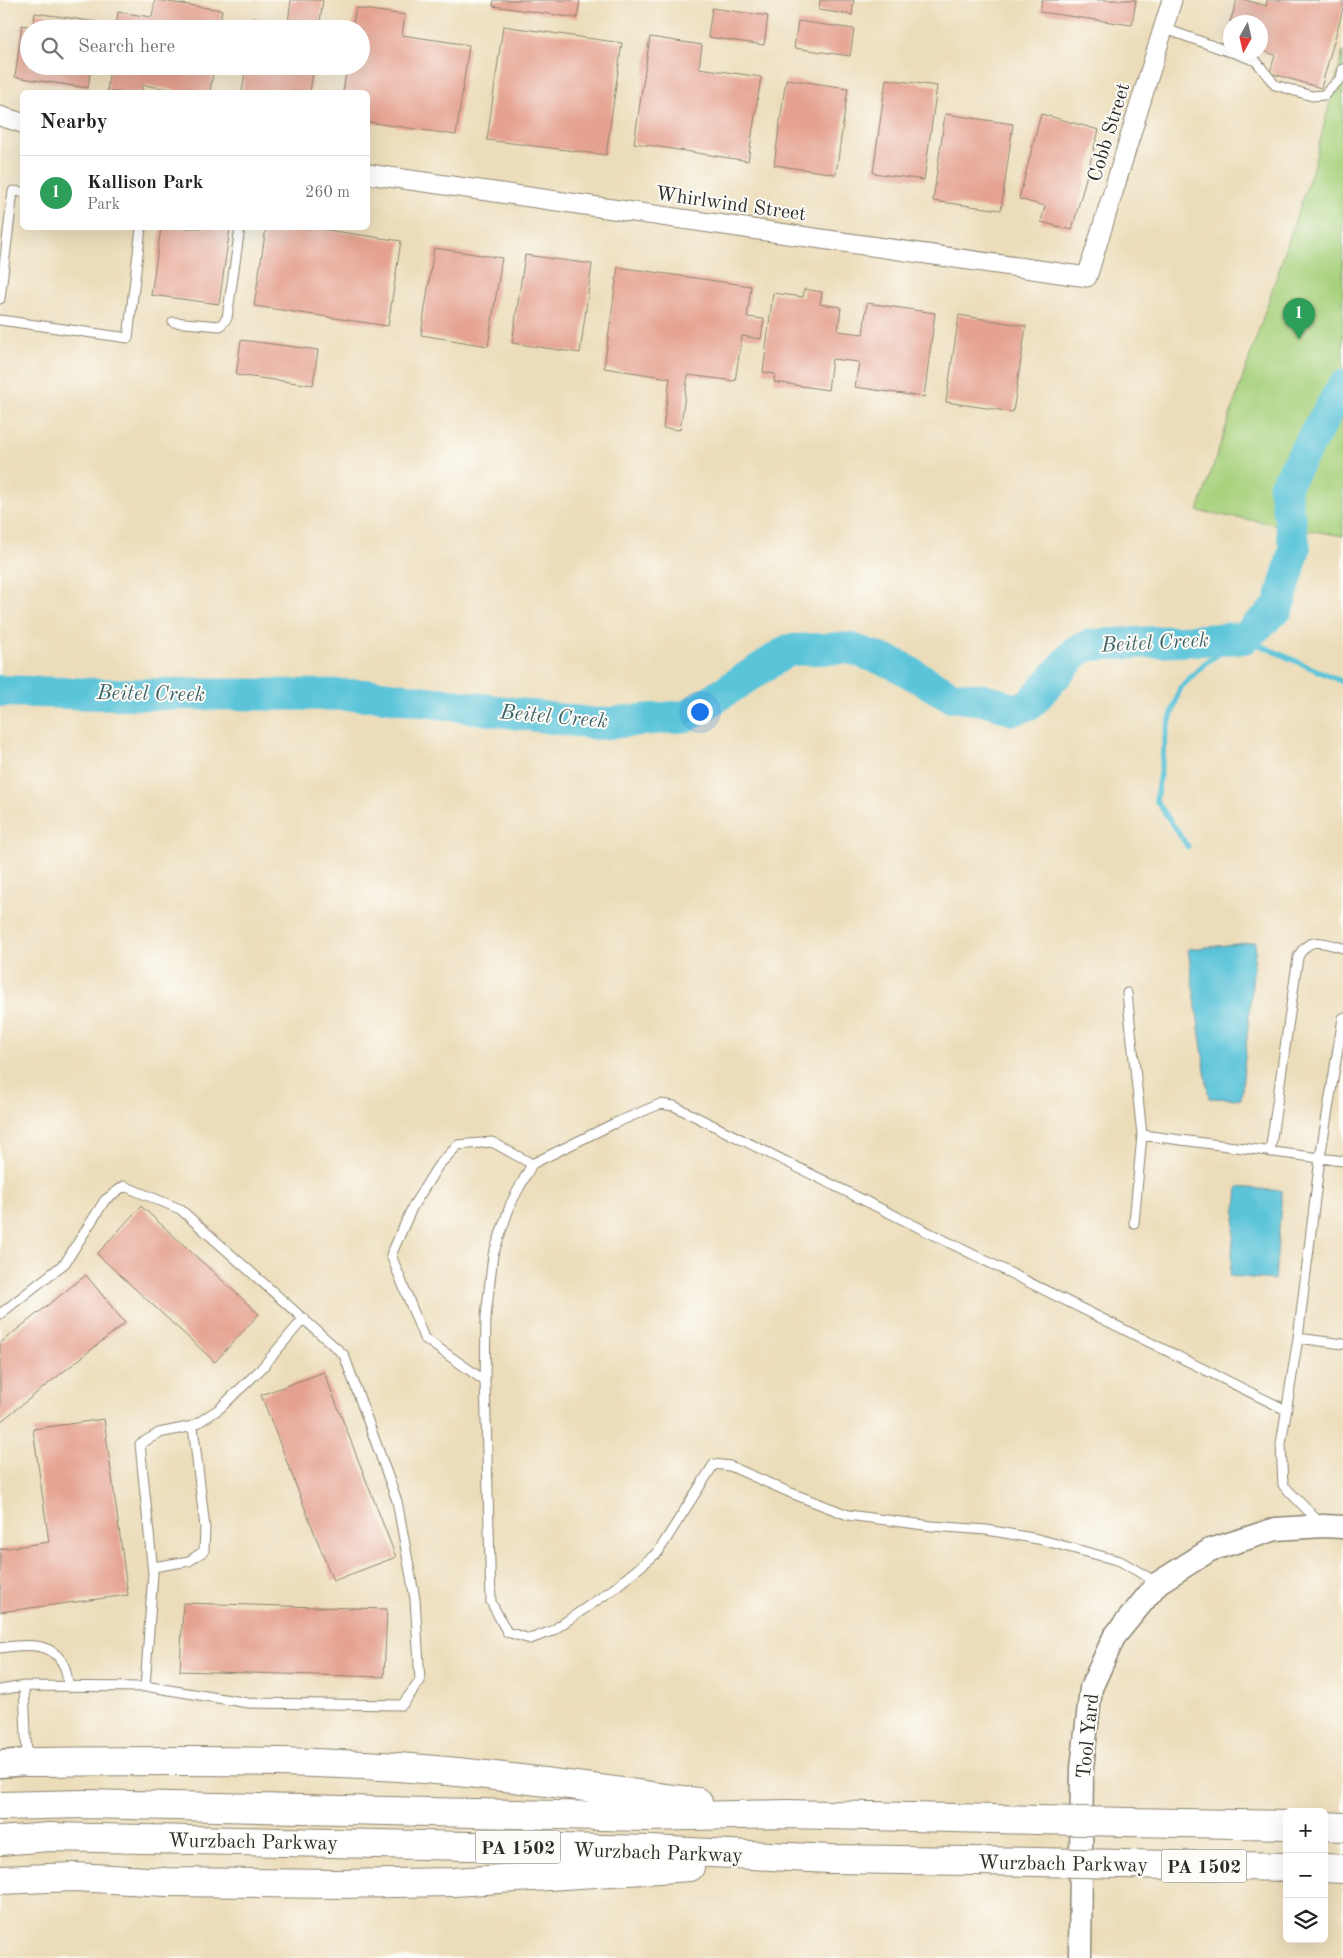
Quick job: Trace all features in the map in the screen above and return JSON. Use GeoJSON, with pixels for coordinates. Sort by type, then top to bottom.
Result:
{"type":"FeatureCollection","features":[{"type":"Feature","properties":{"kind":"highway"},"geometry":{"type":"LineString","coordinates":[[28,1762],[231,1762],[398,1767],[556,1783],[786,1814]]}},
{"type":"Feature","properties":{"kind":"highway","name":"Wurzbach Parkway"},"geometry":{"type":"LineString","coordinates":[[0,1806],[85,1804],[646,1817],[786,1814],[1283,1826]]}},
{"type":"Feature","properties":{"kind":"highway"},"geometry":{"type":"LineString","coordinates":[[1328,1826],[1343,1827]]}},
{"type":"Feature","properties":{"kind":"highway","name":"Wurzbach Parkway"},"geometry":{"type":"LineString","coordinates":[[0,1841],[49,1837],[651,1850],[830,1858],[1283,1867]]}},
{"type":"Feature","properties":{"kind":"highway"},"geometry":{"type":"LineString","coordinates":[[0,1880],[74,1877],[166,1882],[339,1884],[445,1882],[830,1858]]}},
{"type":"Feature","properties":{"kind":"highway"},"geometry":{"type":"LineString","coordinates":[[1328,1868],[1343,1869]]}},
{"type":"Feature","properties":{"kind":"main road"},"geometry":{"type":"LineString","coordinates":[[0,1764],[28,1762]]}},
{"type":"Feature","properties":{"kind":"street","name":"Cobb Street"},"geometry":{"type":"LineString","coordinates":[[1087,277],[1172,0]]}},
{"type":"Feature","properties":{"kind":"street"},"geometry":{"type":"LineString","coordinates":[[0,116],[20,122]]}},
{"type":"Feature","properties":{"kind":"street","name":"Whirlwind Street"},"geometry":{"type":"LineString","coordinates":[[370,174],[1087,277]]}},
{"type":"Feature","properties":{"kind":"street","name":"Tool Yard"},"geometry":{"type":"LineString","coordinates":[[1080,1958],[1082,1768],[1091,1688],[1114,1637],[1158,1583],[1210,1550],[1276,1528],[1333,1527]]}},
{"type":"Feature","properties":{"kind":"lane"},"geometry":{"type":"LineString","coordinates":[[1163,28],[1223,49]]}},
{"type":"Feature","properties":{"kind":"lane"},"geometry":{"type":"LineString","coordinates":[[1253,60],[1275,85],[1312,96],[1324,95],[1341,78],[1343,70]]}},
{"type":"Feature","properties":{"kind":"lane"},"geometry":{"type":"LineString","coordinates":[[0,299],[13,191],[20,192]]}},
{"type":"Feature","properties":{"kind":"lane"},"geometry":{"type":"LineString","coordinates":[[0,320],[128,338],[141,230]]}},
{"type":"Feature","properties":{"kind":"lane"},"geometry":{"type":"LineString","coordinates":[[173,322],[220,326],[227,318],[240,230]]}},
{"type":"Feature","properties":{"kind":"lane"},"geometry":{"type":"LineString","coordinates":[[1270,1152],[1298,957],[1302,949],[1308,944],[1318,942],[1343,948]]}},
{"type":"Feature","properties":{"kind":"lane"},"geometry":{"type":"LineString","coordinates":[[1127,993],[1142,1134],[1134,1222]]}},
{"type":"Feature","properties":{"kind":"lane"},"geometry":{"type":"LineString","coordinates":[[1333,1527],[1283,1485],[1281,1444],[1298,1338],[1320,1158],[1343,1018]]}},
{"type":"Feature","properties":{"kind":"lane"},"geometry":{"type":"LineString","coordinates":[[1158,1583],[1120,1560],[1038,1539],[986,1530],[932,1526],[848,1515],[730,1466],[714,1464],[658,1552],[612,1590],[552,1631],[530,1640],[507,1632],[491,1602],[485,1381],[486,1316],[493,1255],[510,1203],[532,1164],[613,1124],[660,1104],[674,1106],[1286,1410]]}},
{"type":"Feature","properties":{"kind":"lane"},"geometry":{"type":"LineString","coordinates":[[1142,1134],[1343,1161]]}},
{"type":"Feature","properties":{"kind":"lane"},"geometry":{"type":"LineString","coordinates":[[485,1381],[424,1338],[391,1255],[413,1206],[438,1166],[458,1144],[492,1142],[532,1164]]}},
{"type":"Feature","properties":{"kind":"lane"},"geometry":{"type":"LineString","coordinates":[[0,1314],[65,1263],[105,1200],[124,1186],[180,1209],[344,1355],[397,1501],[415,1599],[420,1681],[402,1705],[248,1703],[145,1687],[24,1686],[0,1690]]}},
{"type":"Feature","properties":{"kind":"lane"},"geometry":{"type":"LineString","coordinates":[[145,1687],[152,1566],[140,1444],[159,1433],[193,1426],[218,1409],[261,1370],[304,1318]]}},
{"type":"Feature","properties":{"kind":"lane"},"geometry":{"type":"LineString","coordinates":[[1298,1338],[1343,1344]]}},
{"type":"Feature","properties":{"kind":"lane"},"geometry":{"type":"LineString","coordinates":[[152,1566],[189,1561],[204,1551],[205,1528],[193,1426]]}},
{"type":"Feature","properties":{"kind":"lane"},"geometry":{"type":"LineString","coordinates":[[0,1648],[27,1644],[51,1650],[63,1664],[69,1687]]}},
{"type":"Feature","properties":{"kind":"lane"},"geometry":{"type":"LineString","coordinates":[[24,1686],[28,1762]]}},
{"type":"Feature","properties":{"kind":"green space"},"geometry":{"type":"Polygon","coordinates":[[[1343,51],[1343,536],[1198,511],[1313,168],[1343,51]]]}},
{"type":"Feature","properties":{"kind":"water"},"geometry":{"type":"Polygon","coordinates":[[[1256,942],[1241,1099],[1209,1098],[1188,949],[1256,942]]]}},
{"type":"Feature","properties":{"kind":"water"},"geometry":{"type":"Polygon","coordinates":[[[1238,1187],[1282,1191],[1275,1280],[1230,1276],[1238,1187]]]}},
{"type":"Feature","properties":{"kind":"building"},"geometry":{"type":"Polygon","coordinates":[[[155,0],[222,10],[220,20],[117,20],[118,12],[152,17],[155,0]]]}},
{"type":"Feature","properties":{"kind":"building"},"geometry":{"type":"Polygon","coordinates":[[[291,0],[323,0],[320,20],[288,20],[291,0]]]}},
{"type":"Feature","properties":{"kind":"building"},"geometry":{"type":"Polygon","coordinates":[[[494,0],[580,0],[577,18],[493,6],[494,0]]]}},
{"type":"Feature","properties":{"kind":"building"},"geometry":{"type":"Polygon","coordinates":[[[820,0],[854,0],[852,15],[819,10],[820,0]]]}},
{"type":"Feature","properties":{"kind":"building"},"geometry":{"type":"Polygon","coordinates":[[[1042,0],[1136,0],[1132,25],[1040,12],[1042,0]]]}},
{"type":"Feature","properties":{"kind":"building"},"geometry":{"type":"Polygon","coordinates":[[[1237,0],[1246,0],[1266,6],[1267,0],[1343,0],[1343,9],[1321,88],[1270,73],[1275,55],[1268,53],[1268,15],[1232,15],[1237,0]]]}},
{"type":"Feature","properties":{"kind":"building"},"geometry":{"type":"Polygon","coordinates":[[[356,8],[405,15],[402,35],[469,45],[456,135],[370,122],[370,90],[343,90],[346,75],[370,75],[370,20],[354,20],[356,8]]]}},
{"type":"Feature","properties":{"kind":"building"},"geometry":{"type":"Polygon","coordinates":[[[712,8],[768,16],[764,45],[708,37],[712,8]]]}},
{"type":"Feature","properties":{"kind":"building"},"geometry":{"type":"Polygon","coordinates":[[[35,13],[83,20],[34,20],[35,13]]]}},
{"type":"Feature","properties":{"kind":"building"},"geometry":{"type":"Polygon","coordinates":[[[798,21],[854,29],[850,56],[794,48],[798,21]]]}},
{"type":"Feature","properties":{"kind":"building"},"geometry":{"type":"Polygon","coordinates":[[[503,26],[622,43],[606,155],[487,140],[503,26]]]}},
{"type":"Feature","properties":{"kind":"building"},"geometry":{"type":"Polygon","coordinates":[[[650,37],[702,45],[699,68],[761,77],[748,161],[634,143],[650,37]]]}},
{"type":"Feature","properties":{"kind":"building"},"geometry":{"type":"Polygon","coordinates":[[[20,40],[20,75],[90,75],[88,88],[15,77],[20,40]]]}},
{"type":"Feature","properties":{"kind":"building"},"geometry":{"type":"Polygon","coordinates":[[[109,75],[213,75],[210,90],[175,90],[143,85],[142,90],[107,90],[109,75]]]}},
{"type":"Feature","properties":{"kind":"building"},"geometry":{"type":"Polygon","coordinates":[[[245,75],[313,75],[310,90],[242,90],[245,75]]]}},
{"type":"Feature","properties":{"kind":"building"},"geometry":{"type":"Polygon","coordinates":[[[786,79],[848,88],[836,174],[774,165],[786,79]]]}},
{"type":"Feature","properties":{"kind":"building"},"geometry":{"type":"Polygon","coordinates":[[[886,79],[937,86],[924,180],[873,173],[886,79]]]}},
{"type":"Feature","properties":{"kind":"building"},"geometry":{"type":"Polygon","coordinates":[[[945,114],[1013,124],[1001,210],[933,201],[945,114]]]}},
{"type":"Feature","properties":{"kind":"building"},"geometry":{"type":"Polygon","coordinates":[[[1041,114],[1099,130],[1072,230],[1041,222],[1045,206],[1019,199],[1041,114]]]}},
{"type":"Feature","properties":{"kind":"building"},"geometry":{"type":"Polygon","coordinates":[[[161,230],[230,230],[219,304],[151,295],[161,230]]]}},
{"type":"Feature","properties":{"kind":"building"},"geometry":{"type":"Polygon","coordinates":[[[266,230],[327,230],[401,241],[388,326],[254,306],[266,230]]]}},
{"type":"Feature","properties":{"kind":"building"},"geometry":{"type":"Polygon","coordinates":[[[434,248],[502,258],[488,346],[421,335],[434,248]]]}},
{"type":"Feature","properties":{"kind":"building"},"geometry":{"type":"Polygon","coordinates":[[[525,255],[592,264],[580,353],[512,343],[525,255]]]}},
{"type":"Feature","properties":{"kind":"building"},"geometry":{"type":"Polygon","coordinates":[[[618,267],[751,286],[747,317],[764,319],[761,339],[742,336],[735,381],[688,375],[680,430],[663,428],[670,378],[604,368],[618,267]]]}},
{"type":"Feature","properties":{"kind":"building"},"geometry":{"type":"Polygon","coordinates":[[[804,289],[822,292],[820,304],[841,307],[838,331],[863,334],[867,303],[935,313],[924,397],[855,387],[859,362],[832,359],[828,390],[774,382],[775,374],[763,372],[773,293],[803,297],[804,289]]]}},
{"type":"Feature","properties":{"kind":"building"},"geometry":{"type":"Polygon","coordinates":[[[959,315],[1026,326],[1013,412],[946,402],[959,315]]]}},
{"type":"Feature","properties":{"kind":"building"},"geometry":{"type":"Polygon","coordinates":[[[241,340],[318,350],[313,385],[236,375],[241,340]]]}},
{"type":"Feature","properties":{"kind":"building"},"geometry":{"type":"Polygon","coordinates":[[[141,1206],[259,1314],[215,1362],[97,1254],[141,1206]]]}},
{"type":"Feature","properties":{"kind":"building"},"geometry":{"type":"Polygon","coordinates":[[[86,1275],[125,1323],[0,1422],[0,1343],[86,1275]]]}},
{"type":"Feature","properties":{"kind":"building"},"geometry":{"type":"Polygon","coordinates":[[[324,1372],[396,1557],[333,1581],[261,1395],[324,1372]]]}},
{"type":"Feature","properties":{"kind":"building"},"geometry":{"type":"Polygon","coordinates":[[[104,1419],[128,1595],[0,1612],[0,1549],[49,1542],[33,1429],[104,1419]]]}},
{"type":"Feature","properties":{"kind":"building"},"geometry":{"type":"Polygon","coordinates":[[[183,1603],[387,1609],[384,1677],[180,1671],[183,1603]]]}},
{"type":"Feature","properties":{"kind":"waterway","name":"Beitel Creek"},"geometry":{"type":"LineString","coordinates":[[0,691],[99,694],[375,695],[597,724],[687,716],[789,650],[849,648],[895,664],[951,696],[991,701],[1013,710],[1030,704],[1078,650],[1090,645],[1244,638],[1278,608],[1295,548],[1284,487],[1343,386]]}},
{"type":"Feature","properties":{"kind":"waterway"},"geometry":{"type":"LineString","coordinates":[[1188,847],[1156,800],[1166,733],[1180,688],[1205,663],[1244,638],[1343,682]]}},
{"type":"Feature","properties":{"kind":"place","name":"Kallison Park"},"geometry":{"type":"Point","coordinates":[1299,339]}}]}
